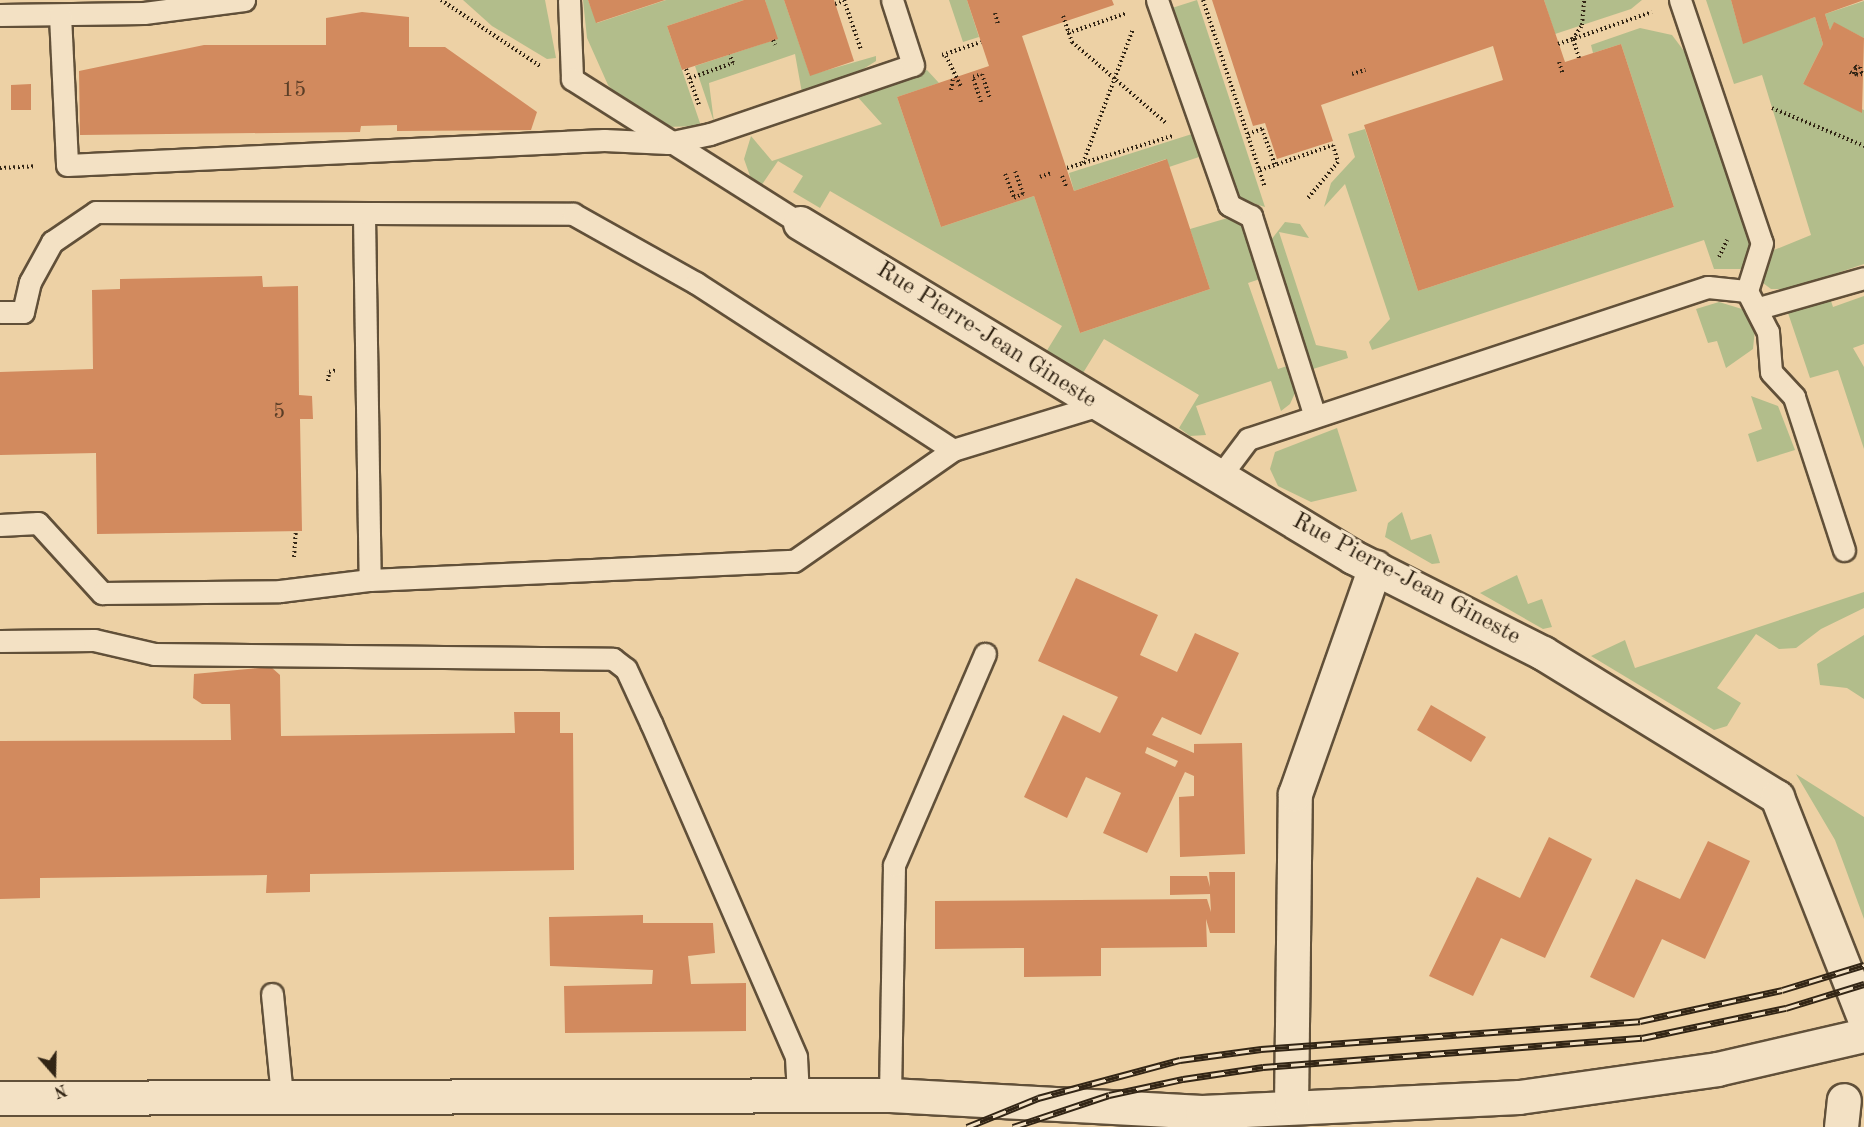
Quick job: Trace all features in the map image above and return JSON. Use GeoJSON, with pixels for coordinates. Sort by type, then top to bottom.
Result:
{"type":"FeatureCollection","features":[{"type":"Feature","properties":{"kind":"street","name":"Rue Pierre-Jean Gineste"},"geometry":{"type":"LineString","coordinates":[[800,223],[1098,405],[1375,567],[1544,653],[1777,797],[1864,1018]]}},
{"type":"Feature","properties":{"kind":"street"},"geometry":{"type":"LineString","coordinates":[[1302,1113],[1295,794],[1375,567]]}},
{"type":"Feature","properties":{"kind":"street"},"geometry":{"type":"LineString","coordinates":[[0,1098],[890,1095],[1202,1112],[1254,1118],[1519,1097],[1717,1069],[1864,1035]]}},
{"type":"Feature","properties":{"kind":"lane"},"geometry":{"type":"LineString","coordinates":[[0,15],[60,15],[244,0]]}},
{"type":"Feature","properties":{"kind":"lane"},"geometry":{"type":"LineString","coordinates":[[569,0],[572,79],[668,143],[800,223]]}},
{"type":"Feature","properties":{"kind":"lane"},"geometry":{"type":"LineString","coordinates":[[60,15],[67,165],[604,140],[668,143],[710,134],[913,65],[892,0]]}},
{"type":"Feature","properties":{"kind":"lane"},"geometry":{"type":"LineString","coordinates":[[1157,0],[1229,205],[1251,216],[1315,416]]}},
{"type":"Feature","properties":{"kind":"lane"},"geometry":{"type":"LineString","coordinates":[[1681,1],[1762,243],[1753,299],[1771,372],[1794,397],[1844,550]]}},
{"type":"Feature","properties":{"kind":"lane"},"geometry":{"type":"LineString","coordinates":[[0,312],[23,312],[30,282],[52,242],[96,212],[364,216],[573,214],[696,282],[953,450]]}},
{"type":"Feature","properties":{"kind":"lane"},"geometry":{"type":"LineString","coordinates":[[364,216],[370,580]]}},
{"type":"Feature","properties":{"kind":"lane"},"geometry":{"type":"LineString","coordinates":[[1221,475],[1248,439],[1708,287],[1753,299],[1864,278]]}},
{"type":"Feature","properties":{"kind":"lane"},"geometry":{"type":"LineString","coordinates":[[0,525],[38,524],[102,593],[280,591],[370,580],[794,561],[953,450],[1098,405]]}},
{"type":"Feature","properties":{"kind":"lane"},"geometry":{"type":"LineString","coordinates":[[0,641],[94,640],[154,654],[613,659],[626,669],[651,723],[795,1057],[798,1094]]}},
{"type":"Feature","properties":{"kind":"lane"},"geometry":{"type":"LineString","coordinates":[[890,1095],[894,865],[985,654]]}},
{"type":"Feature","properties":{"kind":"lane"},"geometry":{"type":"LineString","coordinates":[[272,994],[282,1096]]}},
{"type":"Feature","properties":{"kind":"path"},"geometry":{"type":"LineString","coordinates":[[441,0],[546,70],[572,79]]}},
{"type":"Feature","properties":{"kind":"path"},"geometry":{"type":"LineString","coordinates":[[1203,0],[1259,168],[1275,165],[1333,145],[1338,162],[1308,198]]}},
{"type":"Feature","properties":{"kind":"path"},"geometry":{"type":"LineString","coordinates":[[1573,39],[1582,25],[1584,0]]}},
{"type":"Feature","properties":{"kind":"path"},"geometry":{"type":"LineString","coordinates":[[835,4],[844,1],[871,79]]}},
{"type":"Feature","properties":{"kind":"path"},"geometry":{"type":"LineString","coordinates":[[1558,44],[1681,1]]}},
{"type":"Feature","properties":{"kind":"path"},"geometry":{"type":"LineString","coordinates":[[1068,33],[1130,12]]}},
{"type":"Feature","properties":{"kind":"path"},"geometry":{"type":"LineString","coordinates":[[995,13],[998,24]]}},
{"type":"Feature","properties":{"kind":"path"},"geometry":{"type":"LineString","coordinates":[[1063,16],[1068,33],[1115,79],[1178,134],[1067,168]]}},
{"type":"Feature","properties":{"kind":"path"},"geometry":{"type":"LineString","coordinates":[[1083,163],[1137,18]]}},
{"type":"Feature","properties":{"kind":"path"},"geometry":{"type":"LineString","coordinates":[[1573,39],[1579,58]]}},
{"type":"Feature","properties":{"kind":"path"},"geometry":{"type":"LineString","coordinates":[[913,65],[981,42]]}},
{"type":"Feature","properties":{"kind":"path"},"geometry":{"type":"LineString","coordinates":[[690,78],[733,63],[730,55]]}},
{"type":"Feature","properties":{"kind":"path"},"geometry":{"type":"LineString","coordinates":[[1559,62],[1563,74]]}},
{"type":"Feature","properties":{"kind":"path"},"geometry":{"type":"LineString","coordinates":[[948,63],[953,78],[961,87]]}},
{"type":"Feature","properties":{"kind":"path"},"geometry":{"type":"LineString","coordinates":[[1352,74],[1365,70]]}},
{"type":"Feature","properties":{"kind":"path"},"geometry":{"type":"LineString","coordinates":[[981,102],[973,77],[982,74],[990,99]]}},
{"type":"Feature","properties":{"kind":"path"},"geometry":{"type":"LineString","coordinates":[[951,90],[953,78]]}},
{"type":"Feature","properties":{"kind":"path"},"geometry":{"type":"LineString","coordinates":[[1772,108],[1864,146]]}},
{"type":"Feature","properties":{"kind":"path"},"geometry":{"type":"LineString","coordinates":[[1248,134],[1262,129],[1275,165]]}},
{"type":"Feature","properties":{"kind":"path"},"geometry":{"type":"LineString","coordinates":[[1005,174],[1014,198],[1023,194],[1015,171]]}},
{"type":"Feature","properties":{"kind":"path"},"geometry":{"type":"LineString","coordinates":[[1040,177],[1051,173]]}},
{"type":"Feature","properties":{"kind":"path"},"geometry":{"type":"LineString","coordinates":[[1062,176],[1066,186]]}},
{"type":"Feature","properties":{"kind":"green space"},"geometry":{"type":"Polygon","coordinates":[[[463,0],[545,0],[556,58],[547,59],[492,26],[463,0]]]}},
{"type":"Feature","properties":{"kind":"green space"},"geometry":{"type":"Polygon","coordinates":[[[583,0],[588,0],[597,23],[666,0],[744,0],[667,26],[701,126],[666,127],[628,107],[608,85],[587,38],[583,0]]]}},
{"type":"Feature","properties":{"kind":"green space"},"geometry":{"type":"Polygon","coordinates":[[[765,0],[784,0],[810,75],[876,56],[876,61],[849,78],[802,93],[795,54],[709,83],[714,122],[695,66],[777,39],[765,0]]]}},
{"type":"Feature","properties":{"kind":"green space"},"geometry":{"type":"Polygon","coordinates":[[[949,0],[967,0],[979,37],[963,42],[949,0]]]}},
{"type":"Feature","properties":{"kind":"green space"},"geometry":{"type":"Polygon","coordinates":[[[1197,0],[1265,207],[1237,198],[1232,190],[1172,8],[1197,0]]]}},
{"type":"Feature","properties":{"kind":"green space"},"geometry":{"type":"Polygon","coordinates":[[[1544,0],[1642,0],[1631,9],[1555,34],[1544,0]]]}},
{"type":"Feature","properties":{"kind":"green space"},"geometry":{"type":"Polygon","coordinates":[[[1706,0],[1731,0],[1743,43],[1815,17],[1823,44],[1803,84],[1864,110],[1864,264],[1790,289],[1771,289],[1763,283],[1774,250],[1811,235],[1762,75],[1734,84],[1706,0]]]}},
{"type":"Feature","properties":{"kind":"green space"},"geometry":{"type":"Polygon","coordinates":[[[1864,1],[1864,38],[1834,23],[1830,30],[1825,14],[1864,1]]]}},
{"type":"Feature","properties":{"kind":"green space"},"geometry":{"type":"Polygon","coordinates":[[[1640,28],[1672,35],[1693,63],[1752,244],[1745,269],[1714,269],[1704,240],[1372,350],[1369,342],[1390,319],[1345,184],[1324,207],[1331,183],[1355,157],[1348,134],[1365,129],[1418,291],[1674,207],[1621,44],[1593,53],[1591,45],[1640,28]]]}},
{"type":"Feature","properties":{"kind":"green space"},"geometry":{"type":"Polygon","coordinates":[[[927,70],[939,83],[897,97],[941,227],[1034,196],[1080,333],[1210,289],[1190,229],[1231,217],[1245,230],[1260,279],[1248,283],[1278,369],[1290,365],[1295,393],[1290,404],[1281,411],[1271,381],[1196,406],[1206,435],[1190,436],[1179,428],[1199,395],[1104,339],[1083,373],[1046,352],[1062,326],[830,191],[820,208],[793,192],[803,176],[778,161],[761,186],[750,176],[744,159],[751,136],[772,161],[882,124],[855,94],[927,70]]]}},
{"type":"Feature","properties":{"kind":"green space"},"geometry":{"type":"Polygon","coordinates":[[[1192,134],[1199,157],[1169,167],[1166,159],[1074,191],[1069,173],[1192,134]]]}},
{"type":"Feature","properties":{"kind":"green space"},"geometry":{"type":"Polygon","coordinates":[[[1285,222],[1300,224],[1309,238],[1279,232],[1316,345],[1346,351],[1348,358],[1313,369],[1271,240],[1285,222]]]}},
{"type":"Feature","properties":{"kind":"green space"},"geometry":{"type":"Polygon","coordinates":[[[1864,296],[1864,344],[1853,348],[1864,367],[1864,449],[1838,370],[1810,378],[1788,313],[1830,298],[1833,307],[1864,296]]]}},
{"type":"Feature","properties":{"kind":"green space"},"geometry":{"type":"Polygon","coordinates":[[[1719,302],[1742,309],[1755,329],[1753,349],[1726,368],[1717,341],[1708,343],[1696,309],[1719,302]]]}},
{"type":"Feature","properties":{"kind":"green space"},"geometry":{"type":"Polygon","coordinates":[[[1751,396],[1778,406],[1795,450],[1757,462],[1748,434],[1762,429],[1751,396]]]}},
{"type":"Feature","properties":{"kind":"green space"},"geometry":{"type":"Polygon","coordinates":[[[1337,428],[1357,491],[1311,502],[1278,486],[1270,469],[1275,452],[1337,428]]]}},
{"type":"Feature","properties":{"kind":"green space"},"geometry":{"type":"Polygon","coordinates":[[[1402,512],[1411,540],[1431,534],[1440,563],[1432,564],[1385,537],[1388,523],[1402,512]]]}},
{"type":"Feature","properties":{"kind":"green space"},"geometry":{"type":"Polygon","coordinates":[[[1517,575],[1528,604],[1542,599],[1552,627],[1543,629],[1480,593],[1517,575]]]}},
{"type":"Feature","properties":{"kind":"green space"},"geometry":{"type":"Polygon","coordinates":[[[1864,592],[1864,608],[1821,629],[1796,648],[1779,649],[1756,634],[1717,688],[1741,703],[1727,726],[1714,730],[1591,656],[1625,640],[1635,668],[1864,592]]]}},
{"type":"Feature","properties":{"kind":"green space"},"geometry":{"type":"Polygon","coordinates":[[[1864,635],[1864,699],[1847,688],[1820,685],[1817,664],[1864,635]]]}},
{"type":"Feature","properties":{"kind":"green space"},"geometry":{"type":"Polygon","coordinates":[[[1796,774],[1864,817],[1864,919],[1835,840],[1796,774]]]}},
{"type":"Feature","properties":{"kind":"building"},"geometry":{"type":"Polygon","coordinates":[[[588,0],[665,0],[596,23],[588,0]]]}},
{"type":"Feature","properties":{"kind":"building"},"geometry":{"type":"Polygon","coordinates":[[[744,0],[765,0],[778,39],[682,70],[667,26],[744,0]]]}},
{"type":"Feature","properties":{"kind":"building"},"geometry":{"type":"Polygon","coordinates":[[[784,0],[834,0],[854,61],[810,76],[784,0]]]}},
{"type":"Feature","properties":{"kind":"building"},"geometry":{"type":"Polygon","coordinates":[[[967,0],[1112,0],[1114,5],[1022,36],[1074,191],[1167,159],[1210,289],[1080,333],[1034,196],[941,227],[897,97],[989,66],[967,0]]]}},
{"type":"Feature","properties":{"kind":"building"},"geometry":{"type":"Polygon","coordinates":[[[1212,0],[1544,0],[1565,62],[1621,44],[1674,207],[1418,291],[1364,125],[1503,80],[1493,46],[1321,105],[1333,141],[1277,159],[1265,123],[1253,126],[1212,0]]]}},
{"type":"Feature","properties":{"kind":"building"},"geometry":{"type":"Polygon","coordinates":[[[1731,0],[1864,0],[1825,14],[1830,30],[1834,22],[1864,38],[1862,113],[1803,84],[1823,44],[1815,17],[1743,44],[1731,0]]]}},
{"type":"Feature","properties":{"kind":"building"},"geometry":{"type":"Polygon","coordinates":[[[362,12],[409,17],[409,47],[445,47],[537,112],[531,130],[397,131],[397,125],[361,126],[360,132],[80,135],[79,71],[204,45],[326,45],[326,18],[362,12]]]}},
{"type":"Feature","properties":{"kind":"building"},"geometry":{"type":"Polygon","coordinates":[[[31,84],[31,110],[11,110],[11,85],[31,84]]]}},
{"type":"Feature","properties":{"kind":"building"},"geometry":{"type":"Polygon","coordinates":[[[262,276],[263,287],[298,286],[299,395],[312,396],[313,419],[300,419],[302,531],[97,534],[96,453],[0,455],[0,372],[93,369],[92,290],[120,289],[120,279],[262,276]]]}},
{"type":"Feature","properties":{"kind":"building"},"geometry":{"type":"Polygon","coordinates":[[[1076,578],[1158,615],[1140,655],[1177,672],[1195,633],[1239,653],[1201,735],[1162,717],[1152,735],[1194,753],[1194,744],[1242,743],[1245,854],[1180,857],[1179,797],[1194,796],[1194,776],[1185,772],[1147,853],[1103,833],[1121,793],[1086,777],[1067,818],[1024,797],[1063,715],[1100,733],[1118,697],[1038,661],[1076,578]],[[1147,747],[1145,753],[1175,767],[1178,761],[1147,747]]]}},
{"type":"Feature","properties":{"kind":"building"},"geometry":{"type":"Polygon","coordinates":[[[271,667],[280,675],[281,736],[515,733],[514,712],[560,712],[560,733],[573,733],[574,870],[310,874],[310,892],[266,893],[267,875],[40,878],[40,898],[0,899],[0,741],[231,740],[230,704],[202,704],[193,698],[194,674],[271,667]]]}},
{"type":"Feature","properties":{"kind":"building"},"geometry":{"type":"Polygon","coordinates":[[[1431,705],[1486,737],[1471,762],[1417,730],[1431,705]]]}},
{"type":"Feature","properties":{"kind":"building"},"geometry":{"type":"Polygon","coordinates":[[[1549,837],[1592,859],[1545,958],[1501,938],[1473,996],[1429,976],[1477,877],[1520,898],[1549,837]]]}},
{"type":"Feature","properties":{"kind":"building"},"geometry":{"type":"Polygon","coordinates":[[[1708,841],[1750,861],[1705,959],[1662,939],[1634,998],[1590,977],[1636,879],[1680,899],[1708,841]]]}},
{"type":"Feature","properties":{"kind":"building"},"geometry":{"type":"Polygon","coordinates":[[[1209,872],[1235,872],[1235,933],[1210,933],[1206,919],[1207,947],[1101,948],[1101,976],[1024,977],[1024,948],[935,949],[935,901],[1207,899],[1211,912],[1210,894],[1170,895],[1170,876],[1207,876],[1210,887],[1209,872]]]}},
{"type":"Feature","properties":{"kind":"building"},"geometry":{"type":"Polygon","coordinates":[[[643,915],[643,923],[713,923],[715,953],[688,956],[691,984],[746,983],[746,1031],[565,1033],[564,986],[652,984],[653,970],[550,966],[549,917],[643,915]]]}},
{"type":"Feature","properties":{"kind":"railway"},"geometry":{"type":"LineString","coordinates":[[967,1127],[1038,1098],[1180,1060],[1261,1049],[1640,1021],[1782,990],[1864,965]]}},
{"type":"Feature","properties":{"kind":"railway"},"geometry":{"type":"LineString","coordinates":[[1013,1127],[1109,1095],[1183,1079],[1263,1067],[1642,1038],[1786,1008],[1864,984]]}}]}
